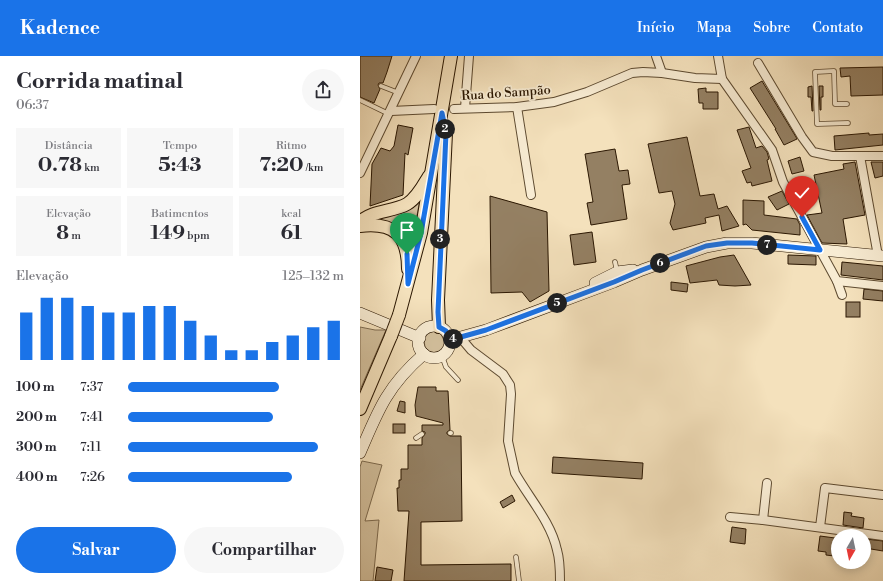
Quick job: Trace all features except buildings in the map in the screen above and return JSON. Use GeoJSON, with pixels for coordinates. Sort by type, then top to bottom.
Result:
{"type":"FeatureCollection","features":[{"type":"Feature","properties":{"kind":"main road"},"geometry":{"type":"LineString","coordinates":[[360,409],[391,336],[408,284],[421,233],[432,172],[438,111],[451,56]]}},
{"type":"Feature","properties":{"kind":"main road"},"geometry":{"type":"LineString","coordinates":[[438,111],[446,133],[438,293],[439,327]]}},
{"type":"Feature","properties":{"kind":"main road"},"geometry":{"type":"LineString","coordinates":[[360,222],[367,216],[402,206],[409,202],[416,196],[432,172]]}},
{"type":"Feature","properties":{"kind":"main road"},"geometry":{"type":"LineString","coordinates":[[360,226],[382,226],[391,230],[398,236],[404,244],[407,254],[408,284]]}},
{"type":"Feature","properties":{"kind":"main road"},"geometry":{"type":"LineString","coordinates":[[455,339],[439,327],[427,328],[421,334],[420,348],[424,354],[433,358],[442,356],[455,339],[486,330],[579,294],[615,272],[642,270],[706,246],[752,243],[881,256]]}},
{"type":"Feature","properties":{"kind":"main road"},"geometry":{"type":"LineString","coordinates":[[360,313],[420,338]]}},
{"type":"Feature","properties":{"kind":"main road"},"geometry":{"type":"LineString","coordinates":[[360,453],[380,405],[401,376],[424,354]]}},
{"type":"Feature","properties":{"kind":"street"},"geometry":{"type":"LineString","coordinates":[[360,173],[416,56]]}},
{"type":"Feature","properties":{"kind":"street"},"geometry":{"type":"LineString","coordinates":[[465,108],[469,56]]}},
{"type":"Feature","properties":{"kind":"street"},"geometry":{"type":"LineString","coordinates":[[656,56],[662,72]]}},
{"type":"Feature","properties":{"kind":"street"},"geometry":{"type":"LineString","coordinates":[[718,56],[722,79],[772,150],[783,182],[837,281],[842,295]]}},
{"type":"Feature","properties":{"kind":"street"},"geometry":{"type":"LineString","coordinates":[[758,63],[802,137],[813,152],[832,156],[883,156]]}},
{"type":"Feature","properties":{"kind":"street","name":"Rua do Sampão"},"geometry":{"type":"LineString","coordinates":[[454,109],[517,107],[554,102],[587,92],[632,74],[643,72],[662,72],[695,78],[722,79]]}},
{"type":"Feature","properties":{"kind":"street"},"geometry":{"type":"LineString","coordinates":[[517,107],[531,195]]}},
{"type":"Feature","properties":{"kind":"street"},"geometry":{"type":"LineString","coordinates":[[390,113],[438,111]]}},
{"type":"Feature","properties":{"kind":"street"},"geometry":{"type":"LineString","coordinates":[[860,156],[881,256]]}},
{"type":"Feature","properties":{"kind":"street"},"geometry":{"type":"LineString","coordinates":[[837,281],[883,286]]}},
{"type":"Feature","properties":{"kind":"street"},"geometry":{"type":"LineString","coordinates":[[455,339],[503,374],[510,385],[511,394],[508,441],[513,467],[519,480],[539,511],[554,539],[559,560],[560,581]]}},
{"type":"Feature","properties":{"kind":"street"},"geometry":{"type":"LineString","coordinates":[[763,520],[767,482]]}},
{"type":"Feature","properties":{"kind":"street"},"geometry":{"type":"LineString","coordinates":[[820,527],[825,488],[883,495]]}},
{"type":"Feature","properties":{"kind":"street"},"geometry":{"type":"LineString","coordinates":[[730,517],[883,536]]}},
{"type":"Feature","properties":{"kind":"lane"},"geometry":{"type":"LineString","coordinates":[[847,104],[835,104],[834,71],[815,72],[817,124],[848,123]]}},
{"type":"Feature","properties":{"kind":"lane"},"geometry":{"type":"LineString","coordinates":[[381,86],[399,93]]}},
{"type":"Feature","properties":{"kind":"lane"},"geometry":{"type":"LineString","coordinates":[[360,100],[390,113]]}},
{"type":"Feature","properties":{"kind":"lane"},"geometry":{"type":"LineString","coordinates":[[442,356],[446,367],[458,380]]}},
{"type":"Feature","properties":{"kind":"lane"},"geometry":{"type":"LineString","coordinates":[[416,438],[422,434]]}},
{"type":"Feature","properties":{"kind":"lane"},"geometry":{"type":"LineString","coordinates":[[516,557],[519,581]]}},
{"type":"Feature","properties":{"kind":"shaded area"},"geometry":{"type":"Polygon","coordinates":[[[420,199],[411,248],[371,219],[420,199]]]}},
{"type":"Feature","properties":{"kind":"shaded area"},"geometry":{"type":"Polygon","coordinates":[[[360,327],[375,330],[386,330],[360,390],[360,327]]]}},
{"type":"Feature","properties":{"kind":"shaded area"},"geometry":{"type":"Polygon","coordinates":[[[434,331],[441,334],[445,343],[440,352],[434,354],[428,351],[424,343],[427,334],[434,331]]]}},
{"type":"Feature","properties":{"kind":"shaded area"},"geometry":{"type":"Polygon","coordinates":[[[362,461],[382,465],[365,521],[379,520],[373,581],[360,581],[360,467],[362,461]]]}},
{"type":"Feature","properties":{"kind":"route"},"geometry":{"type":"LineString","coordinates":[[407,254],[408,284],[421,233],[442,113],[446,133],[440,228],[438,320],[439,327],[446,331],[450,340],[486,330],[706,246],[727,243],[752,243],[820,250],[802,217]]}}]}
